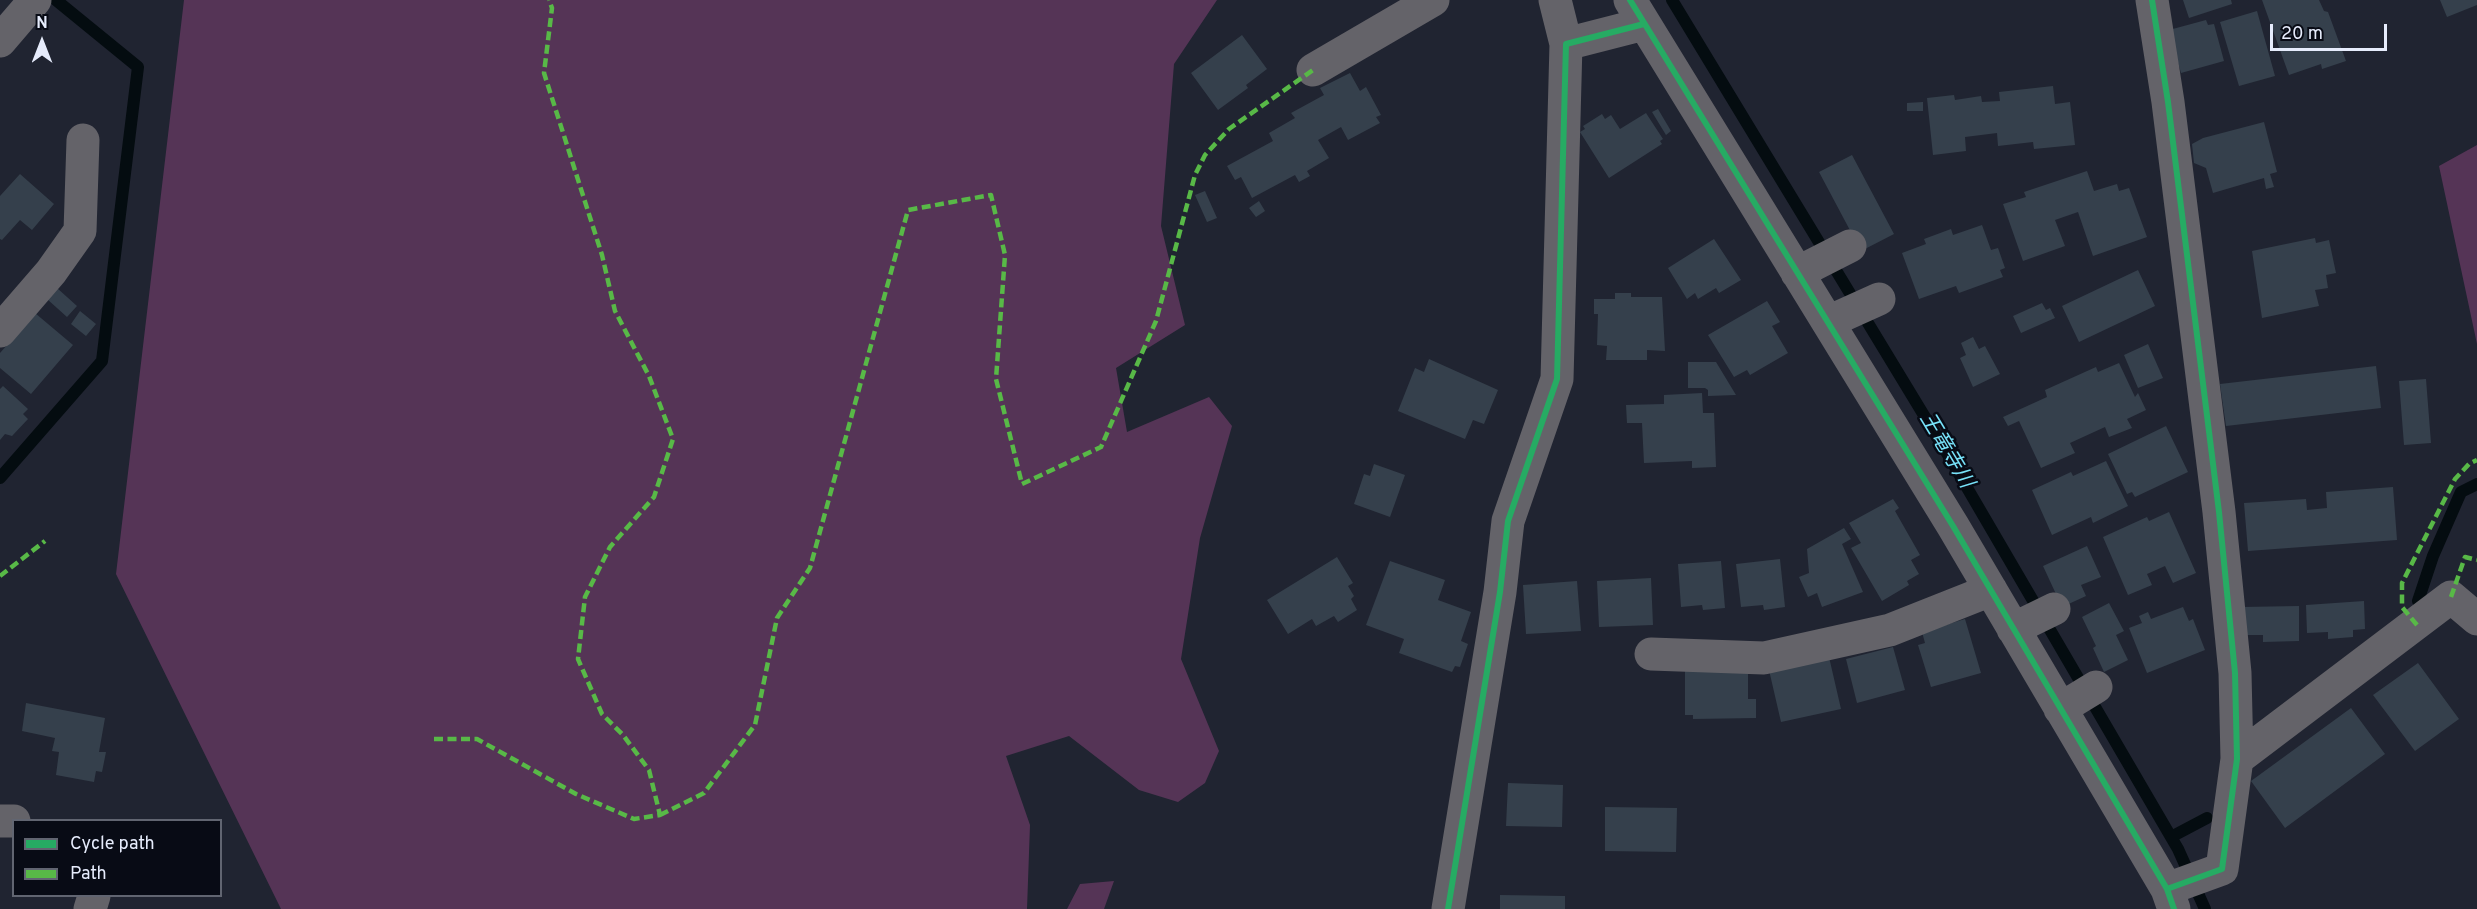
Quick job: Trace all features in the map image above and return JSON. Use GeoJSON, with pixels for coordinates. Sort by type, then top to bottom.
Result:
{"type":"FeatureCollection","features":[{"type":"Feature","properties":{"kind":"street"},"geometry":{"type":"LineString","coordinates":[[0,41],[35,0]]}},
{"type":"Feature","properties":{"kind":"street"},"geometry":{"type":"LineString","coordinates":[[1313,70],[1433,0]]}},
{"type":"Feature","properties":{"kind":"street"},"geometry":{"type":"LineString","coordinates":[[1448,909],[1498,603],[1508,521],[1557,379],[1566,44],[1555,0]]}},
{"type":"Feature","properties":{"kind":"street"},"geometry":{"type":"LineString","coordinates":[[1566,44],[1637,12],[1824,259],[1855,310],[1991,590],[2032,620],[2077,699],[2173,894],[2212,871],[2222,869],[2237,759],[2235,673],[2219,512],[2168,102],[2152,0]]}},
{"type":"Feature","properties":{"kind":"street"},"geometry":{"type":"LineString","coordinates":[[0,331],[51,272],[80,231],[83,140]]}},
{"type":"Feature","properties":{"kind":"street"},"geometry":{"type":"LineString","coordinates":[[1651,654],[1764,658],[1890,630],[1991,590]]}},
{"type":"Feature","properties":{"kind":"street"},"geometry":{"type":"LineString","coordinates":[[2237,759],[2451,597],[2477,619]]}},
{"type":"Feature","properties":{"kind":"shaded area"},"geometry":{"type":"Polygon","coordinates":[[[184,0],[1217,0],[1174,64],[1161,226],[1185,325],[1116,368],[1127,432],[1209,397],[1232,426],[1200,538],[1181,659],[1219,751],[1205,783],[1178,802],[1139,790],[1069,736],[1006,756],[1030,825],[1027,909],[281,909],[116,574],[184,0]]]}},
{"type":"Feature","properties":{"kind":"shaded area"},"geometry":{"type":"Polygon","coordinates":[[[2477,145],[2477,344],[2439,166],[2477,145]]]}},
{"type":"Feature","properties":{"kind":"shaded area"},"geometry":{"type":"Polygon","coordinates":[[[1114,881],[1104,909],[1067,909],[1080,884],[1114,881]]]}},
{"type":"Feature","properties":{"kind":"building"},"geometry":{"type":"Polygon","coordinates":[[[2183,0],[2231,0],[2232,4],[2189,18],[2183,0]]]}},
{"type":"Feature","properties":{"kind":"building"},"geometry":{"type":"Polygon","coordinates":[[[2262,0],[2319,0],[2324,11],[2328,12],[2346,61],[2322,69],[2321,64],[2289,75],[2262,0]]]}},
{"type":"Feature","properties":{"kind":"building"},"geometry":{"type":"Polygon","coordinates":[[[2440,0],[2477,0],[2477,5],[2447,17],[2440,0]]]}},
{"type":"Feature","properties":{"kind":"building"},"geometry":{"type":"Polygon","coordinates":[[[2257,11],[2275,76],[2239,86],[2220,22],[2257,11]]]}},
{"type":"Feature","properties":{"kind":"building"},"geometry":{"type":"Polygon","coordinates":[[[2206,20],[2208,25],[2214,24],[2224,61],[2181,73],[2169,30],[2206,20]]]}},
{"type":"Feature","properties":{"kind":"building"},"geometry":{"type":"Polygon","coordinates":[[[1242,35],[1267,69],[1246,85],[1248,88],[1218,110],[1191,73],[1242,35]]]}},
{"type":"Feature","properties":{"kind":"building"},"geometry":{"type":"Polygon","coordinates":[[[1350,73],[1360,91],[1366,87],[1381,115],[1376,117],[1380,123],[1348,140],[1341,127],[1318,140],[1329,158],[1307,171],[1310,176],[1299,182],[1295,175],[1252,198],[1241,177],[1235,180],[1227,166],[1273,141],[1269,133],[1295,118],[1291,113],[1324,95],[1320,88],[1350,73]]]}},
{"type":"Feature","properties":{"kind":"building"},"geometry":{"type":"Polygon","coordinates":[[[2053,86],[2055,104],[2070,102],[2075,145],[2034,149],[2033,142],[1998,146],[1997,133],[1965,137],[1966,151],[1933,155],[1927,98],[1954,95],[1955,100],[1981,96],[1982,102],[2000,101],[1999,92],[2053,86]]]}},
{"type":"Feature","properties":{"kind":"building"},"geometry":{"type":"Polygon","coordinates":[[[1923,102],[1923,111],[1907,111],[1907,103],[1923,102]]]}},
{"type":"Feature","properties":{"kind":"building"},"geometry":{"type":"Polygon","coordinates":[[[1658,109],[1671,131],[1666,135],[1652,112],[1658,109]]]}},
{"type":"Feature","properties":{"kind":"building"},"geometry":{"type":"Polygon","coordinates":[[[1646,113],[1663,139],[1660,141],[1662,144],[1609,178],[1580,132],[1585,129],[1583,126],[1602,114],[1605,119],[1611,115],[1620,129],[1646,113]]]}},
{"type":"Feature","properties":{"kind":"building"},"geometry":{"type":"Polygon","coordinates":[[[2264,122],[2277,172],[2270,174],[2274,187],[2266,189],[2264,178],[2213,193],[2206,168],[2194,163],[2192,144],[2203,138],[2264,122]]]}},
{"type":"Feature","properties":{"kind":"building"},"geometry":{"type":"Polygon","coordinates":[[[1852,155],[1894,234],[1861,251],[1819,172],[1852,155]]]}},
{"type":"Feature","properties":{"kind":"building"},"geometry":{"type":"Polygon","coordinates":[[[2087,171],[2094,191],[2117,184],[2119,191],[2129,188],[2147,237],[2093,256],[2078,212],[2055,220],[2065,246],[2023,261],[2003,204],[2026,197],[2024,192],[2087,171]]]}},
{"type":"Feature","properties":{"kind":"building"},"geometry":{"type":"Polygon","coordinates":[[[20,174],[54,204],[32,230],[20,220],[2,240],[0,239],[0,196],[20,174]]]}},
{"type":"Feature","properties":{"kind":"building"},"geometry":{"type":"Polygon","coordinates":[[[1205,191],[1217,218],[1207,222],[1195,195],[1205,191]]]}},
{"type":"Feature","properties":{"kind":"building"},"geometry":{"type":"Polygon","coordinates":[[[1259,201],[1265,211],[1256,217],[1249,208],[1259,201]]]}},
{"type":"Feature","properties":{"kind":"building"},"geometry":{"type":"Polygon","coordinates":[[[1982,225],[1991,250],[1998,248],[2005,268],[2000,270],[2003,277],[1959,293],[1956,286],[1919,299],[1902,253],[1926,244],[1924,239],[1951,229],[1953,235],[1982,225]]]}},
{"type":"Feature","properties":{"kind":"building"},"geometry":{"type":"Polygon","coordinates":[[[2315,238],[2316,243],[2329,240],[2336,273],[2326,275],[2328,288],[2315,290],[2319,306],[2262,318],[2252,251],[2315,238]]]}},
{"type":"Feature","properties":{"kind":"building"},"geometry":{"type":"Polygon","coordinates":[[[1714,239],[1741,280],[1719,293],[1716,288],[1698,299],[1695,293],[1687,299],[1668,268],[1714,239]]]}},
{"type":"Feature","properties":{"kind":"building"},"geometry":{"type":"Polygon","coordinates":[[[2138,270],[2155,306],[2079,342],[2062,306],[2138,270]]]}},
{"type":"Feature","properties":{"kind":"building"},"geometry":{"type":"Polygon","coordinates":[[[57,288],[77,306],[67,317],[47,299],[57,288]]]}},
{"type":"Feature","properties":{"kind":"building"},"geometry":{"type":"Polygon","coordinates":[[[1615,293],[1631,293],[1631,297],[1662,297],[1665,351],[1647,350],[1647,360],[1606,360],[1607,346],[1597,345],[1598,314],[1594,314],[1594,299],[1615,299],[1615,293]]]}},
{"type":"Feature","properties":{"kind":"building"},"geometry":{"type":"Polygon","coordinates":[[[1767,301],[1780,322],[1772,326],[1788,353],[1750,375],[1747,370],[1734,377],[1708,335],[1767,301]]]}},
{"type":"Feature","properties":{"kind":"building"},"geometry":{"type":"Polygon","coordinates":[[[2042,303],[2046,310],[2050,308],[2055,318],[2021,333],[2013,316],[2042,303]]]}},
{"type":"Feature","properties":{"kind":"building"},"geometry":{"type":"Polygon","coordinates":[[[80,311],[96,324],[86,336],[71,324],[80,311]]]}},
{"type":"Feature","properties":{"kind":"building"},"geometry":{"type":"Polygon","coordinates":[[[35,313],[73,345],[31,394],[0,368],[0,353],[35,313]]]}},
{"type":"Feature","properties":{"kind":"building"},"geometry":{"type":"Polygon","coordinates":[[[1973,337],[1979,349],[1985,346],[2000,374],[1973,387],[1960,358],[1966,355],[1961,343],[1973,337]]]}},
{"type":"Feature","properties":{"kind":"building"},"geometry":{"type":"Polygon","coordinates":[[[2148,344],[2163,378],[2138,388],[2124,355],[2148,344]]]}},
{"type":"Feature","properties":{"kind":"building"},"geometry":{"type":"Polygon","coordinates":[[[1429,359],[1498,390],[1484,424],[1473,420],[1465,439],[1398,411],[1415,368],[1424,372],[1429,359]]]}},
{"type":"Feature","properties":{"kind":"building"},"geometry":{"type":"Polygon","coordinates":[[[1688,362],[1716,362],[1736,395],[1708,396],[1708,390],[1705,388],[1688,388],[1688,362]]]}},
{"type":"Feature","properties":{"kind":"building"},"geometry":{"type":"Polygon","coordinates":[[[2119,363],[2135,397],[2138,393],[2146,410],[2127,419],[2132,428],[2109,437],[2105,427],[2070,443],[2075,453],[2041,468],[2019,421],[2008,426],[2003,417],[2047,397],[2045,390],[2096,367],[2098,372],[2119,363]]]}},
{"type":"Feature","properties":{"kind":"building"},"geometry":{"type":"Polygon","coordinates":[[[2376,366],[2381,408],[2226,426],[2220,384],[2376,366]]]}},
{"type":"Feature","properties":{"kind":"building"},"geometry":{"type":"Polygon","coordinates":[[[2426,379],[2431,443],[2404,445],[2399,381],[2426,379]]]}},
{"type":"Feature","properties":{"kind":"building"},"geometry":{"type":"Polygon","coordinates":[[[3,386],[28,409],[23,414],[28,419],[12,436],[5,434],[0,440],[0,389],[3,386]]]}},
{"type":"Feature","properties":{"kind":"building"},"geometry":{"type":"Polygon","coordinates":[[[1702,393],[1703,413],[1714,413],[1716,467],[1692,468],[1692,461],[1644,463],[1642,423],[1627,423],[1626,405],[1664,404],[1664,395],[1702,393]]]}},
{"type":"Feature","properties":{"kind":"building"},"geometry":{"type":"Polygon","coordinates":[[[2166,426],[2188,472],[2135,497],[2132,492],[2127,494],[2108,454],[2166,426]]]}},
{"type":"Feature","properties":{"kind":"building"},"geometry":{"type":"Polygon","coordinates":[[[2106,461],[2128,506],[2093,523],[2091,517],[2052,535],[2032,490],[2071,472],[2073,476],[2106,461]]]}},
{"type":"Feature","properties":{"kind":"building"},"geometry":{"type":"Polygon","coordinates":[[[1374,464],[1405,475],[1390,517],[1354,504],[1364,474],[1370,476],[1374,464]]]}},
{"type":"Feature","properties":{"kind":"building"},"geometry":{"type":"Polygon","coordinates":[[[2393,487],[2397,540],[2248,551],[2244,503],[2306,499],[2307,510],[2327,508],[2326,492],[2393,487]]]}},
{"type":"Feature","properties":{"kind":"building"},"geometry":{"type":"Polygon","coordinates":[[[1893,499],[1899,508],[1895,511],[1920,555],[1911,560],[1919,574],[1907,581],[1909,585],[1882,601],[1851,548],[1861,543],[1849,523],[1893,499]]]}},
{"type":"Feature","properties":{"kind":"building"},"geometry":{"type":"Polygon","coordinates":[[[2169,512],[2196,573],[2173,583],[2165,566],[2147,574],[2152,585],[2128,595],[2103,537],[2147,517],[2149,521],[2169,512]]]}},
{"type":"Feature","properties":{"kind":"building"},"geometry":{"type":"Polygon","coordinates":[[[1844,528],[1851,539],[1842,544],[1863,592],[1822,607],[1817,593],[1808,597],[1799,577],[1809,573],[1807,549],[1844,528]]]}},
{"type":"Feature","properties":{"kind":"building"},"geometry":{"type":"Polygon","coordinates":[[[2087,546],[2101,577],[2081,585],[2086,596],[2062,607],[2043,566],[2087,546]]]}},
{"type":"Feature","properties":{"kind":"building"},"geometry":{"type":"Polygon","coordinates":[[[1337,557],[1353,583],[1348,586],[1354,596],[1351,599],[1357,610],[1338,622],[1334,616],[1316,626],[1312,619],[1288,634],[1267,600],[1337,557]]]}},
{"type":"Feature","properties":{"kind":"building"},"geometry":{"type":"Polygon","coordinates":[[[1780,559],[1785,607],[1764,610],[1763,605],[1741,607],[1736,564],[1780,559]]]}},
{"type":"Feature","properties":{"kind":"building"},"geometry":{"type":"Polygon","coordinates":[[[1390,561],[1445,580],[1438,600],[1471,612],[1461,641],[1468,644],[1460,667],[1455,666],[1452,672],[1399,653],[1404,639],[1366,625],[1390,561]]]}},
{"type":"Feature","properties":{"kind":"building"},"geometry":{"type":"Polygon","coordinates":[[[1721,561],[1725,608],[1703,610],[1702,605],[1681,607],[1678,564],[1721,561]]]}},
{"type":"Feature","properties":{"kind":"building"},"geometry":{"type":"Polygon","coordinates":[[[1651,578],[1653,625],[1599,627],[1597,581],[1651,578]]]}},
{"type":"Feature","properties":{"kind":"building"},"geometry":{"type":"Polygon","coordinates":[[[1577,581],[1581,631],[1526,634],[1523,585],[1577,581]]]}},
{"type":"Feature","properties":{"kind":"building"},"geometry":{"type":"Polygon","coordinates":[[[2364,601],[2365,629],[2353,630],[2353,637],[2328,639],[2328,632],[2307,633],[2306,605],[2364,601]]]}},
{"type":"Feature","properties":{"kind":"building"},"geometry":{"type":"Polygon","coordinates":[[[2109,603],[2124,631],[2116,635],[2128,660],[2104,672],[2093,648],[2096,646],[2082,617],[2109,603]]]}},
{"type":"Feature","properties":{"kind":"building"},"geometry":{"type":"Polygon","coordinates":[[[2299,606],[2299,641],[2263,642],[2263,635],[2243,635],[2242,607],[2299,606]]]}},
{"type":"Feature","properties":{"kind":"building"},"geometry":{"type":"Polygon","coordinates":[[[2183,607],[2189,621],[2193,619],[2205,650],[2147,673],[2129,628],[2142,623],[2139,616],[2148,612],[2151,619],[2183,607]]]}},
{"type":"Feature","properties":{"kind":"building"},"geometry":{"type":"Polygon","coordinates":[[[1965,619],[1981,673],[1931,687],[1918,645],[1925,643],[1922,632],[1965,619]]]}},
{"type":"Feature","properties":{"kind":"building"},"geometry":{"type":"Polygon","coordinates":[[[1893,647],[1905,690],[1857,703],[1846,659],[1893,647]]]}},
{"type":"Feature","properties":{"kind":"building"},"geometry":{"type":"Polygon","coordinates":[[[1829,657],[1841,709],[1781,722],[1769,670],[1829,657]]]}},
{"type":"Feature","properties":{"kind":"building"},"geometry":{"type":"Polygon","coordinates":[[[2418,663],[2459,719],[2415,751],[2373,695],[2418,663]]]}},
{"type":"Feature","properties":{"kind":"building"},"geometry":{"type":"Polygon","coordinates":[[[1685,668],[1748,668],[1748,699],[1756,699],[1756,718],[1693,719],[1693,715],[1685,715],[1685,668]]]}},
{"type":"Feature","properties":{"kind":"building"},"geometry":{"type":"Polygon","coordinates":[[[26,703],[105,718],[99,752],[106,752],[102,772],[96,771],[94,782],[56,775],[59,752],[52,751],[55,738],[22,731],[26,703]]]}},
{"type":"Feature","properties":{"kind":"building"},"geometry":{"type":"Polygon","coordinates":[[[2351,708],[2385,754],[2285,828],[2251,781],[2351,708]]]}},
{"type":"Feature","properties":{"kind":"building"},"geometry":{"type":"Polygon","coordinates":[[[1508,783],[1563,785],[1562,827],[1506,826],[1508,783]]]}},
{"type":"Feature","properties":{"kind":"building"},"geometry":{"type":"Polygon","coordinates":[[[1605,807],[1677,808],[1676,852],[1605,851],[1605,807]]]}},
{"type":"Feature","properties":{"kind":"building"},"geometry":{"type":"Polygon","coordinates":[[[1500,895],[1565,896],[1565,909],[1500,909],[1500,895]]]}},
{"type":"Feature","properties":{"kind":"waterway"},"geometry":{"type":"LineString","coordinates":[[0,478],[102,361],[138,67],[56,0]]}},
{"type":"Feature","properties":{"kind":"waterway","name":"王竜寺川"},"geometry":{"type":"LineString","coordinates":[[1672,0],[1945,450],[2178,849],[2205,909]]}},
{"type":"Feature","properties":{"kind":"waterway"},"geometry":{"type":"LineString","coordinates":[[2418,601],[2433,556],[2461,492],[2477,484]]}},
{"type":"Feature","properties":{"kind":"waterway"},"geometry":{"type":"LineString","coordinates":[[2171,837],[2207,818]]}},
{"type":"Feature","properties":{"kind":"marked path"},"geometry":{"type":"LineString","coordinates":[[434,739],[477,739],[576,794],[634,819],[660,815],[649,770],[623,735],[602,714],[578,659],[585,597],[610,547],[654,497],[673,439],[649,376],[615,311],[602,255],[544,73],[552,8],[549,0]]}},
{"type":"Feature","properties":{"kind":"marked path"},"geometry":{"type":"LineString","coordinates":[[660,815],[704,793],[755,725],[777,618],[810,568],[908,210],[991,195],[1005,255],[996,379],[1022,484],[1101,447],[1156,321],[1195,175],[1205,155],[1229,129],[1313,70]]}},
{"type":"Feature","properties":{"kind":"marked path"},"geometry":{"type":"LineString","coordinates":[[2417,625],[2402,607],[2402,583],[2455,479],[2469,464],[2477,460]]}},
{"type":"Feature","properties":{"kind":"marked path"},"geometry":{"type":"LineString","coordinates":[[0,576],[45,541]]}},
{"type":"Feature","properties":{"kind":"marked path"},"geometry":{"type":"LineString","coordinates":[[2451,597],[2465,557],[2477,560]]}},
{"type":"Feature","properties":{"kind":"cycle path"},"geometry":{"type":"LineString","coordinates":[[1630,0],[1953,526],[2167,889],[2174,909]]}},
{"type":"Feature","properties":{"kind":"cycle path"},"geometry":{"type":"LineString","coordinates":[[2152,0],[2168,102],[2219,512],[2235,673],[2237,759],[2222,869],[2167,889]]}},
{"type":"Feature","properties":{"kind":"cycle path"},"geometry":{"type":"LineString","coordinates":[[1448,909],[1500,592],[1508,521],[1557,379],[1566,44],[1644,24]]}}]}
